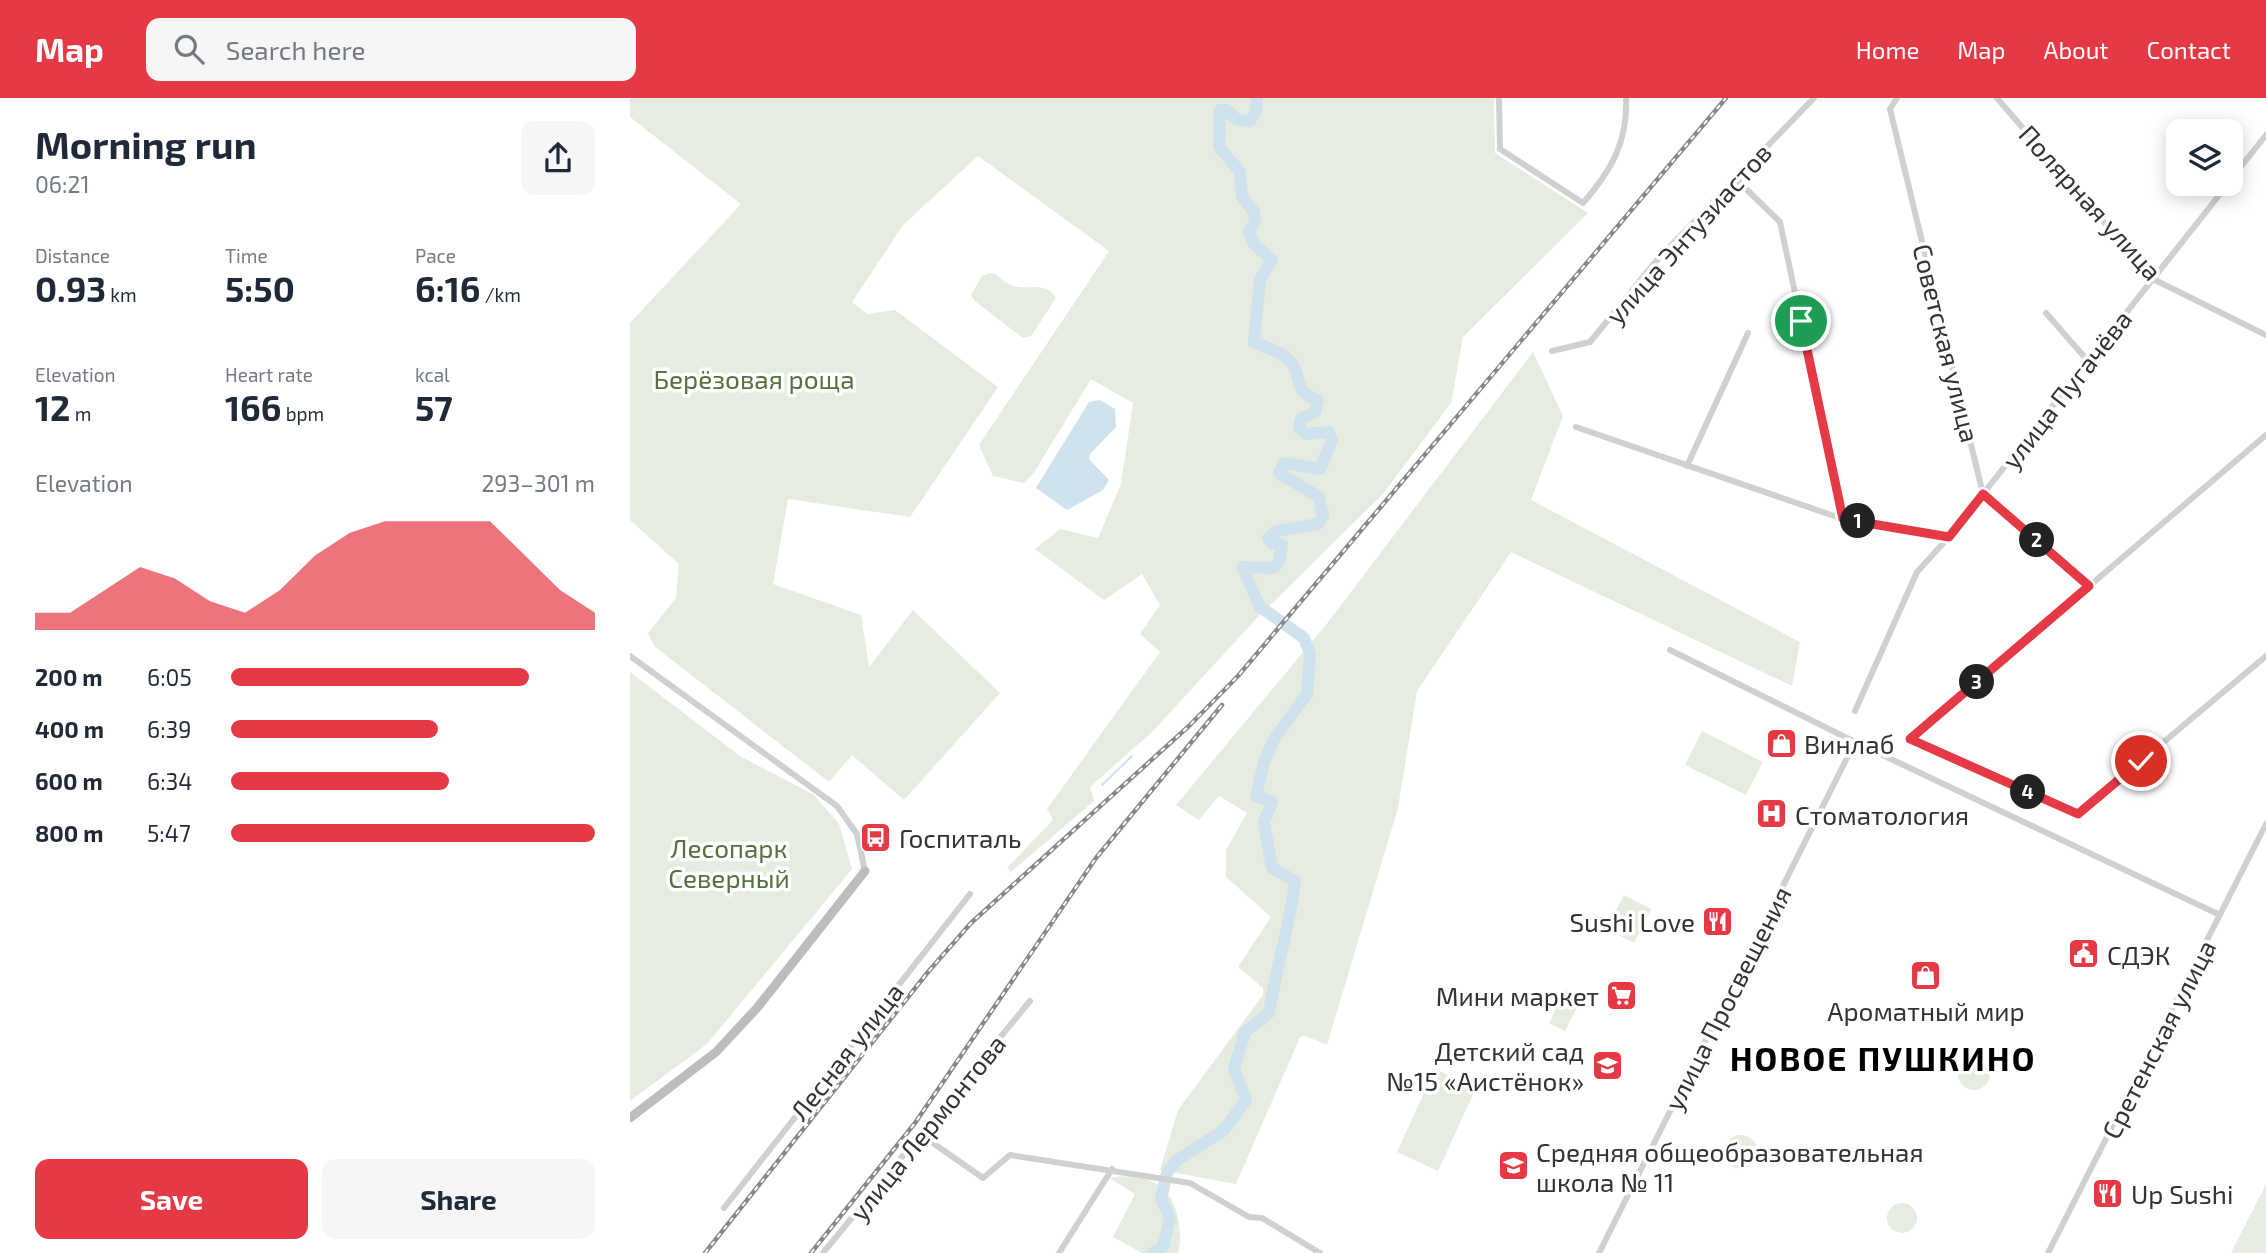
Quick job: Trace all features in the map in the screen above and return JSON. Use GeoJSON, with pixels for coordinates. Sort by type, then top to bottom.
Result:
{"type":"FeatureCollection","features":[{"type":"Feature","properties":{"kind":"street"},"geometry":{"type":"LineString","coordinates":[[1499,98],[1500,149],[1583,203],[1608,175],[1623,137],[1626,98]]}},
{"type":"Feature","properties":{"kind":"street","name":"улица Энтузиастов"},"geometry":{"type":"LineString","coordinates":[[1552,351],[1590,342],[1657,260],[1814,98]]}},
{"type":"Feature","properties":{"kind":"street","name":"Советская улица"},"geometry":{"type":"LineString","coordinates":[[1897,98],[1890,109],[1983,494]]}},
{"type":"Feature","properties":{"kind":"street","name":"Полярная улица"},"geometry":{"type":"LineString","coordinates":[[1997,98],[2153,279],[2266,335]]}},
{"type":"Feature","properties":{"kind":"street"},"geometry":{"type":"LineString","coordinates":[[2243,164],[2266,135]]}},
{"type":"Feature","properties":{"kind":"street"},"geometry":{"type":"LineString","coordinates":[[1736,179],[1780,222],[1843,519]]}},
{"type":"Feature","properties":{"kind":"street","name":"улица Пугачёва"},"geometry":{"type":"LineString","coordinates":[[1855,711],[1917,572],[1949,537],[2219,196]]}},
{"type":"Feature","properties":{"kind":"street"},"geometry":{"type":"LineString","coordinates":[[2046,313],[2088,360]]}},
{"type":"Feature","properties":{"kind":"street"},"geometry":{"type":"LineString","coordinates":[[1687,466],[1748,333]]}},
{"type":"Feature","properties":{"kind":"street"},"geometry":{"type":"LineString","coordinates":[[1576,427],[1843,519],[1949,537]]}},
{"type":"Feature","properties":{"kind":"street"},"geometry":{"type":"LineString","coordinates":[[2266,435],[1910,739],[2078,814],[2266,656]]}},
{"type":"Feature","properties":{"kind":"street"},"geometry":{"type":"LineString","coordinates":[[1983,494],[2089,586]]}},
{"type":"Feature","properties":{"kind":"street"},"geometry":{"type":"LineString","coordinates":[[1670,650],[1855,742],[2220,915]]}},
{"type":"Feature","properties":{"kind":"street"},"geometry":{"type":"LineString","coordinates":[[630,656],[837,806],[857,834],[865,871],[757,1008],[716,1052],[630,1118]]}},
{"type":"Feature","properties":{"kind":"street","name":"улица Просвещения"},"geometry":{"type":"LineString","coordinates":[[1599,1253],[1855,742]]}},
{"type":"Feature","properties":{"kind":"street","name":"Сретенская улица"},"geometry":{"type":"LineString","coordinates":[[2049,1253],[2266,824]]}},
{"type":"Feature","properties":{"kind":"street","name":"Лесная улица"},"geometry":{"type":"LineString","coordinates":[[724,1208],[970,894]]}},
{"type":"Feature","properties":{"kind":"street","name":"улица Лермонтова"},"geometry":{"type":"LineString","coordinates":[[823,1253],[1030,1002]]}},
{"type":"Feature","properties":{"kind":"street"},"geometry":{"type":"LineString","coordinates":[[920,1134],[983,1178],[1010,1155],[1111,1169],[1203,1187],[1249,1217],[1262,1218],[1320,1253]]}},
{"type":"Feature","properties":{"kind":"street"},"geometry":{"type":"LineString","coordinates":[[1059,1253],[1111,1169]]}},
{"type":"Feature","properties":{"kind":"green space","name":"Берёзовая роща"},"geometry":{"type":"Polygon","coordinates":[[[630,98],[1494,98],[1495,153],[1588,213],[1463,337],[1451,403],[1383,494],[1256,619],[1153,731],[1090,787],[1094,801],[1011,872],[1007,868],[1053,820],[1047,809],[1160,652],[1140,634],[1160,605],[1142,574],[1104,600],[1035,549],[1060,529],[1098,538],[1121,484],[1133,403],[1091,379],[1033,474],[1024,483],[993,476],[979,445],[1109,251],[978,156],[903,225],[852,302],[867,314],[895,310],[998,387],[910,517],[788,499],[773,584],[861,615],[869,667],[913,610],[1000,693],[904,800],[852,755],[829,782],[654,646],[648,633],[676,598],[679,564],[630,520],[630,323],[741,204],[630,117],[630,98]]]}},
{"type":"Feature","properties":{"kind":"green space"},"geometry":{"type":"Polygon","coordinates":[[[989,273],[1015,286],[1047,289],[1056,298],[1031,336],[1023,338],[971,295],[982,276],[989,273]]]}},
{"type":"Feature","properties":{"kind":"green space"},"geometry":{"type":"Polygon","coordinates":[[[1533,352],[1563,416],[1531,500],[1800,642],[1792,686],[1511,552],[1417,691],[1398,808],[1327,1045],[1306,1036],[1300,1037],[1236,1184],[1160,1170],[1178,1110],[1263,995],[1263,988],[1238,967],[1271,917],[1226,877],[1226,850],[1247,813],[1219,796],[1199,820],[1176,805],[1329,621],[1533,352]]]}},
{"type":"Feature","properties":{"kind":"green space","name":"Лесопарк Северный"},"geometry":{"type":"Polygon","coordinates":[[[630,672],[740,756],[814,795],[839,824],[852,869],[707,1044],[630,1101],[630,672]]]}},
{"type":"Feature","properties":{"kind":"green space"},"geometry":{"type":"Polygon","coordinates":[[[1702,731],[1763,762],[1746,795],[1685,765],[1702,731]]]}},
{"type":"Feature","properties":{"kind":"green space"},"geometry":{"type":"Polygon","coordinates":[[[1624,895],[1651,909],[1634,943],[1606,929],[1624,895]]]}},
{"type":"Feature","properties":{"kind":"green space"},"geometry":{"type":"Polygon","coordinates":[[[1566,989],[1582,997],[1565,1031],[1549,1023],[1566,989]]]}},
{"type":"Feature","properties":{"kind":"green space"},"geometry":{"type":"Polygon","coordinates":[[[1974,1058],[1986,1062],[1990,1074],[1986,1086],[1974,1090],[1962,1086],[1958,1074],[1962,1062],[1974,1058]]]}},
{"type":"Feature","properties":{"kind":"green space"},"geometry":{"type":"Polygon","coordinates":[[[1435,1069],[1476,1088],[1438,1171],[1397,1152],[1435,1069]]]}},
{"type":"Feature","properties":{"kind":"green space"},"geometry":{"type":"Polygon","coordinates":[[[1741,1135],[1753,1140],[1758,1152],[1753,1164],[1741,1169],[1729,1164],[1724,1152],[1729,1140],[1741,1135]]]}},
{"type":"Feature","properties":{"kind":"green space"},"geometry":{"type":"Polygon","coordinates":[[[1122,1176],[1151,1181],[1169,1195],[1179,1224],[1178,1253],[1142,1253],[1113,1237],[1135,1194],[1109,1178],[1122,1176]]]}},
{"type":"Feature","properties":{"kind":"green space"},"geometry":{"type":"Polygon","coordinates":[[[2266,1184],[2266,1253],[2231,1253],[2266,1184]]]}},
{"type":"Feature","properties":{"kind":"green space"},"geometry":{"type":"Polygon","coordinates":[[[1902,1203],[1913,1207],[1917,1218],[1913,1229],[1902,1233],[1891,1229],[1887,1218],[1891,1207],[1902,1203]]]}},
{"type":"Feature","properties":{"kind":"water"},"geometry":{"type":"Polygon","coordinates":[[[1100,400],[1115,409],[1116,427],[1091,453],[1089,459],[1109,480],[1103,490],[1067,510],[1036,488],[1089,402],[1100,400]]]}},
{"type":"Feature","properties":{"kind":"waterway"},"geometry":{"type":"LineString","coordinates":[[1153,1253],[1163,1247],[1170,1218],[1161,1199],[1167,1173],[1176,1161],[1224,1130],[1246,1100],[1234,1069],[1245,1032],[1269,1013],[1295,881],[1272,868],[1264,822],[1272,802],[1256,796],[1264,762],[1274,739],[1307,694],[1310,654],[1304,638],[1259,606],[1243,567],[1273,568],[1279,562],[1282,545],[1272,543],[1268,538],[1277,531],[1318,524],[1323,516],[1319,497],[1279,473],[1284,463],[1320,469],[1332,440],[1329,432],[1306,434],[1299,428],[1301,419],[1315,412],[1318,400],[1304,393],[1294,367],[1287,358],[1254,342],[1260,279],[1272,260],[1254,244],[1249,232],[1255,221],[1254,212],[1242,197],[1240,172],[1219,147],[1220,110],[1227,110],[1237,120],[1250,121],[1256,111],[1257,98]]}},
{"type":"Feature","properties":{"kind":"waterway"},"geometry":{"type":"LineString","coordinates":[[1102,785],[1132,756]]}},
{"type":"Feature","properties":{"kind":"railway"},"geometry":{"type":"LineString","coordinates":[[705,1253],[928,972],[971,923],[1189,726],[1238,676],[1726,98]]}},
{"type":"Feature","properties":{"kind":"railway"},"geometry":{"type":"LineString","coordinates":[[811,1253],[915,1123],[1096,858],[1222,705]]}},
{"type":"Feature","properties":{"kind":"place","name":"Винлаб"},"geometry":{"type":"Point","coordinates":[1781,743]}},
{"type":"Feature","properties":{"kind":"place","name":"Стоматология"},"geometry":{"type":"Point","coordinates":[1772,814]}},
{"type":"Feature","properties":{"kind":"place","name":"Госпиталь"},"geometry":{"type":"Point","coordinates":[876,837]}},
{"type":"Feature","properties":{"kind":"place","name":"Sushi Love"},"geometry":{"type":"Point","coordinates":[1718,921]}},
{"type":"Feature","properties":{"kind":"place","name":"СДЭК"},"geometry":{"type":"Point","coordinates":[2084,954]}},
{"type":"Feature","properties":{"kind":"place","name":"Ароматный мир"},"geometry":{"type":"Point","coordinates":[1926,975]}},
{"type":"Feature","properties":{"kind":"place","name":"Мини маркет"},"geometry":{"type":"Point","coordinates":[1622,995]}},
{"type":"Feature","properties":{"kind":"place","name":"Детский сад №15 «Аистёнок»"},"geometry":{"type":"Point","coordinates":[1607,1065]}},
{"type":"Feature","properties":{"kind":"place","name":"Средняя общеобразовательная школа № 11"},"geometry":{"type":"Point","coordinates":[1513,1166]}},
{"type":"Feature","properties":{"kind":"place","name":"Up Sushi"},"geometry":{"type":"Point","coordinates":[2108,1193]}},
{"type":"Feature","properties":{"kind":"district","name":"НОВОЕ ПУШКИНО"},"geometry":{"type":"Point","coordinates":[1883,1058]}},
{"type":"Feature","properties":{"kind":"route"},"geometry":{"type":"LineString","coordinates":[[1801,321],[1843,519],[1949,537],[1983,494],[2089,586],[1910,739],[2078,814],[2141,761]]}}]}
